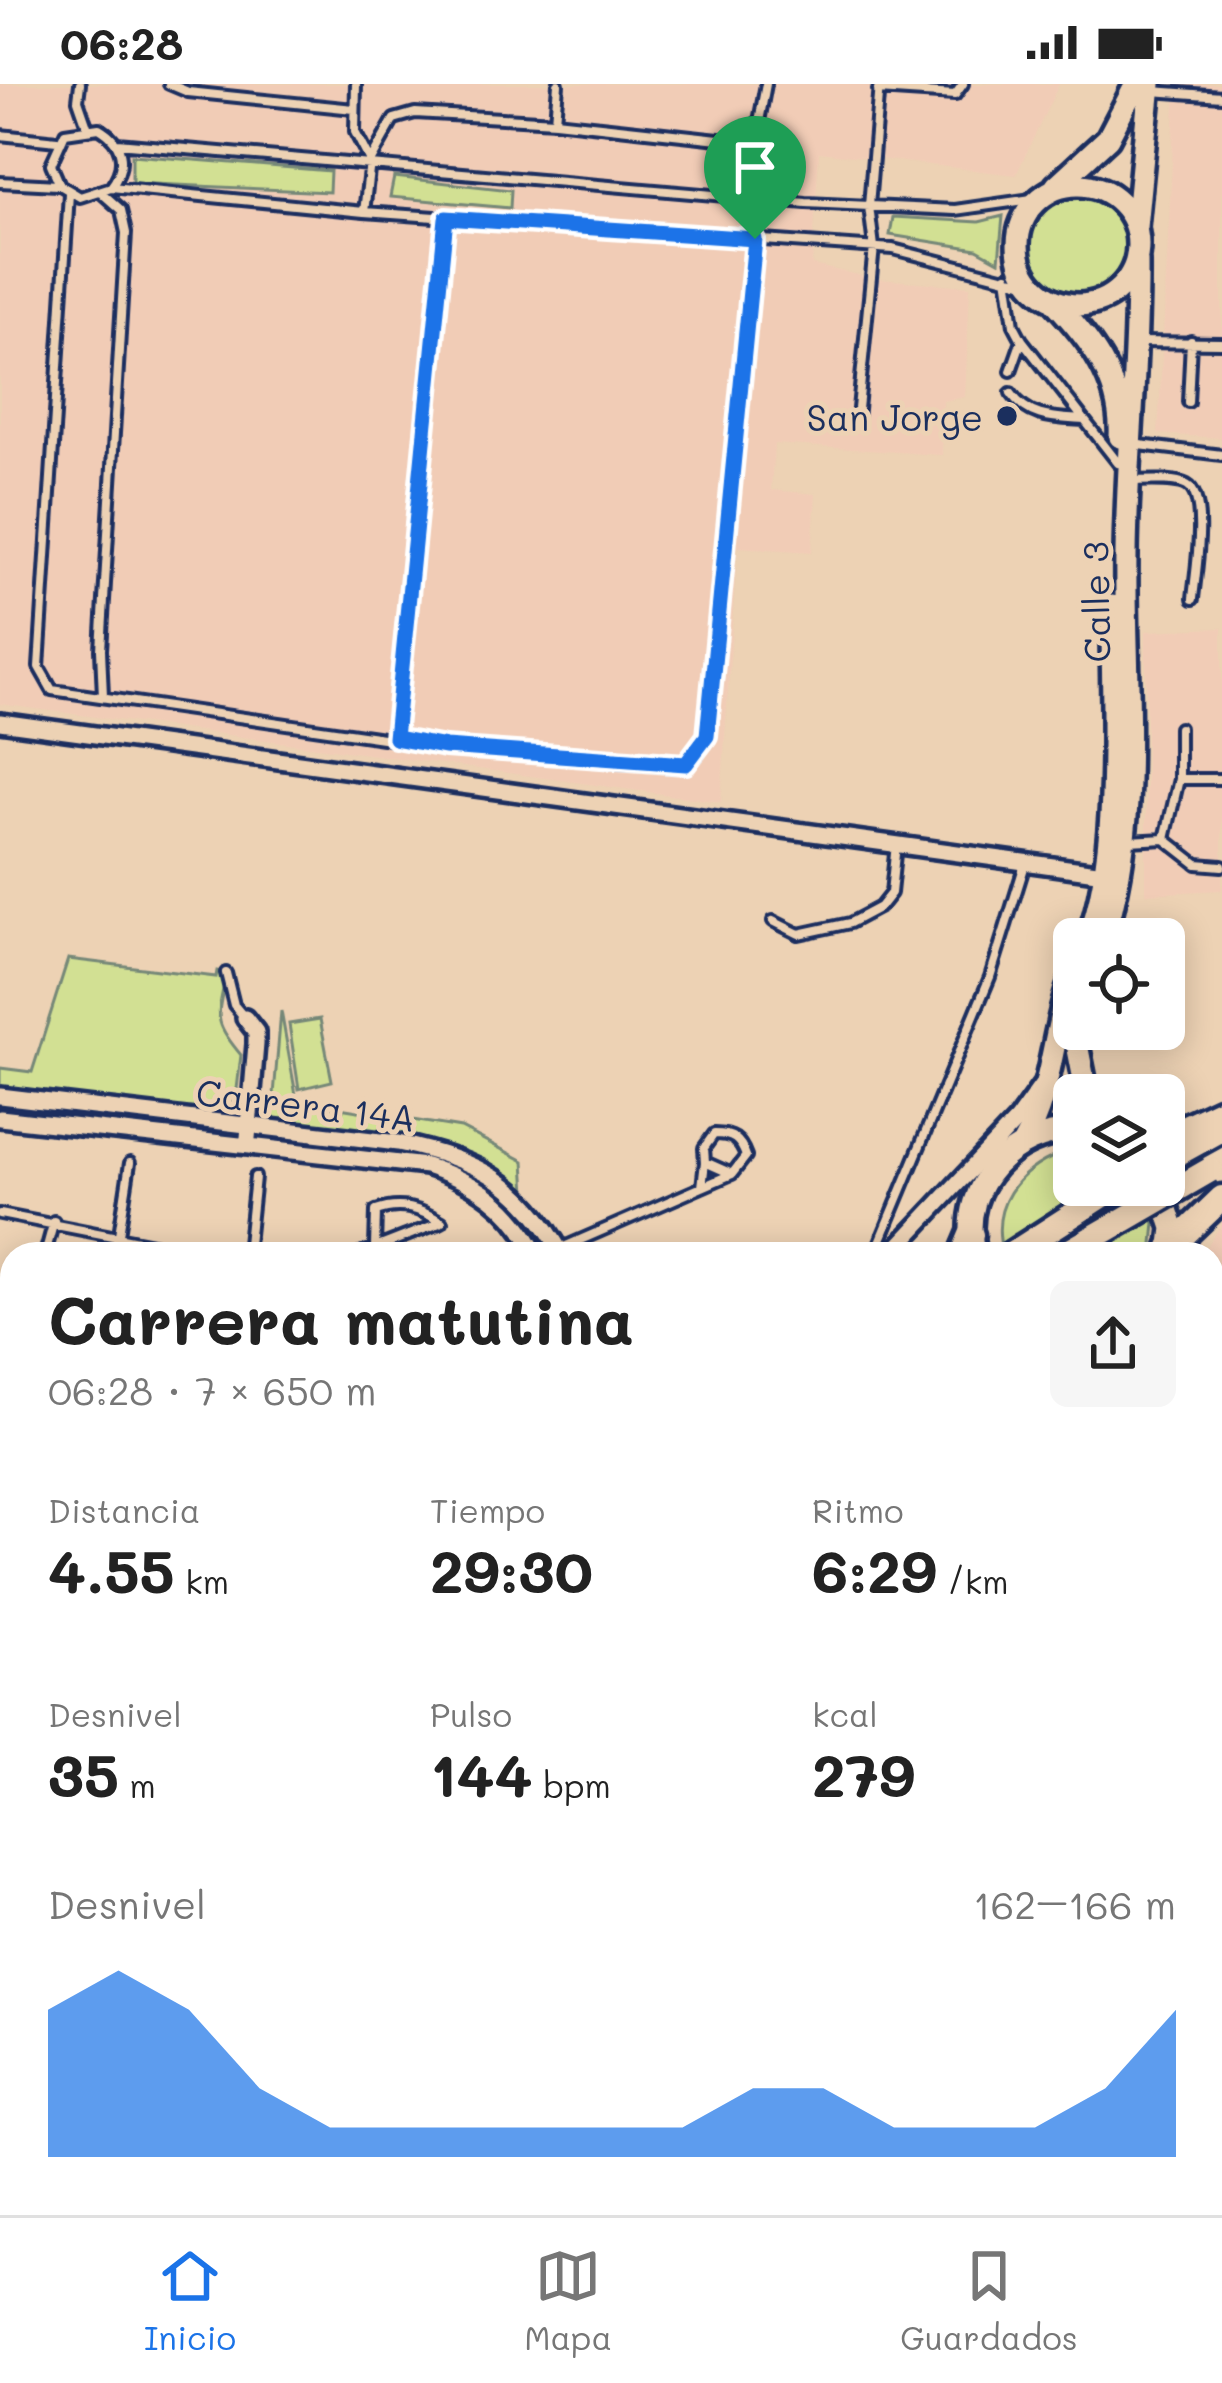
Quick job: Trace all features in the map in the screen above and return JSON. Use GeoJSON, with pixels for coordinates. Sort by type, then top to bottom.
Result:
{"type":"FeatureCollection","features":[{"type":"Feature","properties":{"kind":"main road"},"geometry":{"type":"LineString","coordinates":[[1146,86],[1137,261],[1124,284],[1104,300],[1078,305],[1052,299],[1033,284],[1018,247],[1022,220],[1044,194],[1108,138],[1146,86]]}},
{"type":"Feature","properties":{"kind":"main road"},"geometry":{"type":"LineString","coordinates":[[1044,194],[1084,184],[1102,189],[1129,211],[1136,227]]}},
{"type":"Feature","properties":{"kind":"main road","name":"Calle 3"},"geometry":{"type":"LineString","coordinates":[[1093,918],[1104,873],[1137,261]]}},
{"type":"Feature","properties":{"kind":"main road","name":"Calle 3"},"geometry":{"type":"LineString","coordinates":[[1052,299],[1095,348],[1108,374],[1125,463],[1129,668],[1122,843],[1110,918]]}},
{"type":"Feature","properties":{"kind":"main road"},"geometry":{"type":"LineString","coordinates":[[1023,1143],[1040,1114],[1055,1050]]}},
{"type":"Feature","properties":{"kind":"main road"},"geometry":{"type":"LineString","coordinates":[[1185,1127],[1222,1110]]}},
{"type":"Feature","properties":{"kind":"main road"},"geometry":{"type":"LineString","coordinates":[[1185,1150],[1222,1129]]}},
{"type":"Feature","properties":{"kind":"main road"},"geometry":{"type":"LineString","coordinates":[[971,1242],[982,1185],[1005,1155],[1023,1143],[1053,1136]]}},
{"type":"Feature","properties":{"kind":"main road"},"geometry":{"type":"LineString","coordinates":[[1086,1242],[1216,1167]]}},
{"type":"Feature","properties":{"kind":"main road"},"geometry":{"type":"LineString","coordinates":[[1178,1242],[1222,1198]]}},
{"type":"Feature","properties":{"kind":"main road"},"geometry":{"type":"LineString","coordinates":[[1031,1242],[1086,1206]]}},
{"type":"Feature","properties":{"kind":"main road"},"geometry":{"type":"LineString","coordinates":[[1167,1206],[1170,1242]]}},
{"type":"Feature","properties":{"kind":"street"},"geometry":{"type":"LineString","coordinates":[[0,722],[1104,873]]}},
{"type":"Feature","properties":{"kind":"street"},"geometry":{"type":"LineString","coordinates":[[245,1018],[256,1032],[248,1147]]}},
{"type":"Feature","properties":{"kind":"street"},"geometry":{"type":"LineString","coordinates":[[902,1242],[1016,1121],[1049,1073]]}},
{"type":"Feature","properties":{"kind":"street","name":"Carrera 14A"},"geometry":{"type":"LineString","coordinates":[[0,1096],[398,1143],[460,1156],[517,1191],[550,1242]]}},
{"type":"Feature","properties":{"kind":"street","name":"Carrera 14A"},"geometry":{"type":"LineString","coordinates":[[0,1118],[426,1166],[464,1178],[512,1215],[529,1242]]}},
{"type":"Feature","properties":{"kind":"lane"},"geometry":{"type":"LineString","coordinates":[[80,84],[78,100],[87,126],[117,142],[370,162],[546,184],[869,206],[955,210],[1044,194]]}},
{"type":"Feature","properties":{"kind":"lane"},"geometry":{"type":"LineString","coordinates":[[170,84],[188,92],[354,110]]}},
{"type":"Feature","properties":{"kind":"lane"},"geometry":{"type":"LineString","coordinates":[[356,84],[355,132],[370,162]]}},
{"type":"Feature","properties":{"kind":"lane"},"geometry":{"type":"LineString","coordinates":[[555,121],[558,84]]}},
{"type":"Feature","properties":{"kind":"lane"},"geometry":{"type":"LineString","coordinates":[[754,199],[755,143],[766,84]]}},
{"type":"Feature","properties":{"kind":"lane"},"geometry":{"type":"LineString","coordinates":[[856,419],[874,248],[869,206],[879,87],[955,95],[963,84]]}},
{"type":"Feature","properties":{"kind":"lane"},"geometry":{"type":"LineString","coordinates":[[1146,86],[1222,96]]}},
{"type":"Feature","properties":{"kind":"lane"},"geometry":{"type":"LineString","coordinates":[[364,212],[370,162],[394,119],[415,113],[555,121],[755,143]]}},
{"type":"Feature","properties":{"kind":"lane"},"geometry":{"type":"LineString","coordinates":[[0,135],[57,141],[87,126]]}},
{"type":"Feature","properties":{"kind":"lane"},"geometry":{"type":"LineString","coordinates":[[57,141],[51,164],[69,193],[107,191],[874,248],[1033,284]]}},
{"type":"Feature","properties":{"kind":"lane"},"geometry":{"type":"LineString","coordinates":[[107,191],[122,165],[117,142]]}},
{"type":"Feature","properties":{"kind":"lane"},"geometry":{"type":"LineString","coordinates":[[0,182],[60,185]]}},
{"type":"Feature","properties":{"kind":"lane"},"geometry":{"type":"LineString","coordinates":[[103,696],[101,650],[127,233],[121,210],[107,191]]}},
{"type":"Feature","properties":{"kind":"lane"},"geometry":{"type":"LineString","coordinates":[[69,193],[39,667],[52,690],[395,738],[675,766],[686,764],[702,748],[755,239]]}},
{"type":"Feature","properties":{"kind":"lane"},"geometry":{"type":"LineString","coordinates":[[395,738],[446,218]]}},
{"type":"Feature","properties":{"kind":"lane"},"geometry":{"type":"LineString","coordinates":[[1007,277],[1014,325],[1022,340],[1084,420],[1125,463],[1184,483],[1194,491],[1200,507],[1193,599]]}},
{"type":"Feature","properties":{"kind":"lane"},"geometry":{"type":"LineString","coordinates":[[1011,371],[1022,340]]}},
{"type":"Feature","properties":{"kind":"lane"},"geometry":{"type":"LineString","coordinates":[[1188,402],[1191,341]]}},
{"type":"Feature","properties":{"kind":"lane"},"geometry":{"type":"LineString","coordinates":[[1136,342],[1222,343]]}},
{"type":"Feature","properties":{"kind":"lane"},"geometry":{"type":"LineString","coordinates":[[1011,393],[1021,407],[1044,418],[1084,420]]}},
{"type":"Feature","properties":{"kind":"lane"},"geometry":{"type":"LineString","coordinates":[[1125,463],[1222,454]]}},
{"type":"Feature","properties":{"kind":"lane"},"geometry":{"type":"LineString","coordinates":[[1165,838],[1179,779],[1179,728]]}},
{"type":"Feature","properties":{"kind":"lane"},"geometry":{"type":"LineString","coordinates":[[1179,779],[1222,779]]}},
{"type":"Feature","properties":{"kind":"lane"},"geometry":{"type":"LineString","coordinates":[[1122,843],[1148,836],[1165,838],[1197,864],[1222,866]]}},
{"type":"Feature","properties":{"kind":"lane"},"geometry":{"type":"LineString","coordinates":[[773,920],[799,934],[850,923],[880,907],[891,893],[896,844]]}},
{"type":"Feature","properties":{"kind":"lane"},"geometry":{"type":"LineString","coordinates":[[880,1242],[990,977],[1027,859]]}},
{"type":"Feature","properties":{"kind":"lane"},"geometry":{"type":"LineString","coordinates":[[226,973],[234,1005],[245,1018]]}},
{"type":"Feature","properties":{"kind":"lane"},"geometry":{"type":"LineString","coordinates":[[579,1242],[732,1174],[746,1156],[741,1142],[729,1134],[714,1134],[704,1148],[702,1187]]}},
{"type":"Feature","properties":{"kind":"lane"},"geometry":{"type":"LineString","coordinates":[[705,1162],[732,1174]]}},
{"type":"Feature","properties":{"kind":"lane"},"geometry":{"type":"LineString","coordinates":[[117,1242],[130,1163]]}},
{"type":"Feature","properties":{"kind":"lane"},"geometry":{"type":"LineString","coordinates":[[249,1242],[255,1177]]}},
{"type":"Feature","properties":{"kind":"lane"},"geometry":{"type":"LineString","coordinates":[[375,1242],[376,1211],[390,1206],[420,1209],[442,1222],[392,1242]]}},
{"type":"Feature","properties":{"kind":"lane"},"geometry":{"type":"LineString","coordinates":[[0,1214],[144,1242]]}},
{"type":"Feature","properties":{"kind":"lane"},"geometry":{"type":"LineString","coordinates":[[48,1242],[54,1221]]}},
{"type":"Feature","properties":{"kind":"shaded area"},"geometry":{"type":"Polygon","coordinates":[[[0,84],[1059,84],[1016,175],[819,152],[812,265],[877,279],[970,286],[965,397],[943,401],[942,455],[774,444],[771,490],[816,494],[812,552],[737,547],[721,802],[0,704],[0,84]]]}},
{"type":"Feature","properties":{"kind":"shaded area"},"geometry":{"type":"Polygon","coordinates":[[[1176,84],[1222,84],[1222,438],[1158,434],[1176,84]]]}},
{"type":"Feature","properties":{"kind":"shaded area"},"geometry":{"type":"Polygon","coordinates":[[[1222,628],[1222,890],[1146,894],[1146,631],[1222,628]]]}},
{"type":"Feature","properties":{"kind":"shaded area"},"geometry":{"type":"Polygon","coordinates":[[[1222,1223],[1222,1242],[1210,1242],[1222,1223]]]}},
{"type":"Feature","properties":{"kind":"green space"},"geometry":{"type":"Polygon","coordinates":[[[132,155],[330,171],[329,192],[132,183],[132,155]]]}},
{"type":"Feature","properties":{"kind":"green space"},"geometry":{"type":"Polygon","coordinates":[[[394,177],[511,190],[510,208],[390,197],[394,177]]]}},
{"type":"Feature","properties":{"kind":"green space"},"geometry":{"type":"Polygon","coordinates":[[[1079,197],[1114,211],[1128,246],[1114,281],[1079,295],[1044,281],[1030,246],[1044,211],[1079,197]]]}},
{"type":"Feature","properties":{"kind":"green space"},"geometry":{"type":"Polygon","coordinates":[[[1003,216],[999,261],[977,249],[890,235],[893,217],[979,222],[1003,216]]]}},
{"type":"Feature","properties":{"kind":"green space"},"geometry":{"type":"Polygon","coordinates":[[[68,959],[216,977],[217,971],[226,973],[219,1017],[241,1055],[236,1098],[216,1115],[215,1130],[0,1103],[0,1068],[32,1072],[68,959]]]}},
{"type":"Feature","properties":{"kind":"green space"},"geometry":{"type":"Polygon","coordinates":[[[281,1011],[297,1101],[461,1128],[524,1161],[527,1210],[468,1167],[420,1152],[269,1140],[274,1122],[264,1106],[273,1107],[281,1011]]]}},
{"type":"Feature","properties":{"kind":"green space"},"geometry":{"type":"Polygon","coordinates":[[[320,1019],[332,1081],[299,1089],[289,1024],[320,1019]]]}},
{"type":"Feature","properties":{"kind":"green space"},"geometry":{"type":"Polygon","coordinates":[[[1053,1157],[1053,1206],[1148,1206],[1155,1223],[1153,1242],[1001,1242],[1004,1206],[1019,1180],[1053,1157]]]}},
{"type":"Feature","properties":{"kind":"place","name":"San Jorge"},"geometry":{"type":"Point","coordinates":[1007,416]}},
{"type":"Feature","properties":{"kind":"route"},"geometry":{"type":"LineString","coordinates":[[446,218],[755,239],[707,736],[702,748],[686,764],[675,766],[445,747],[395,738],[446,218]]}}]}
